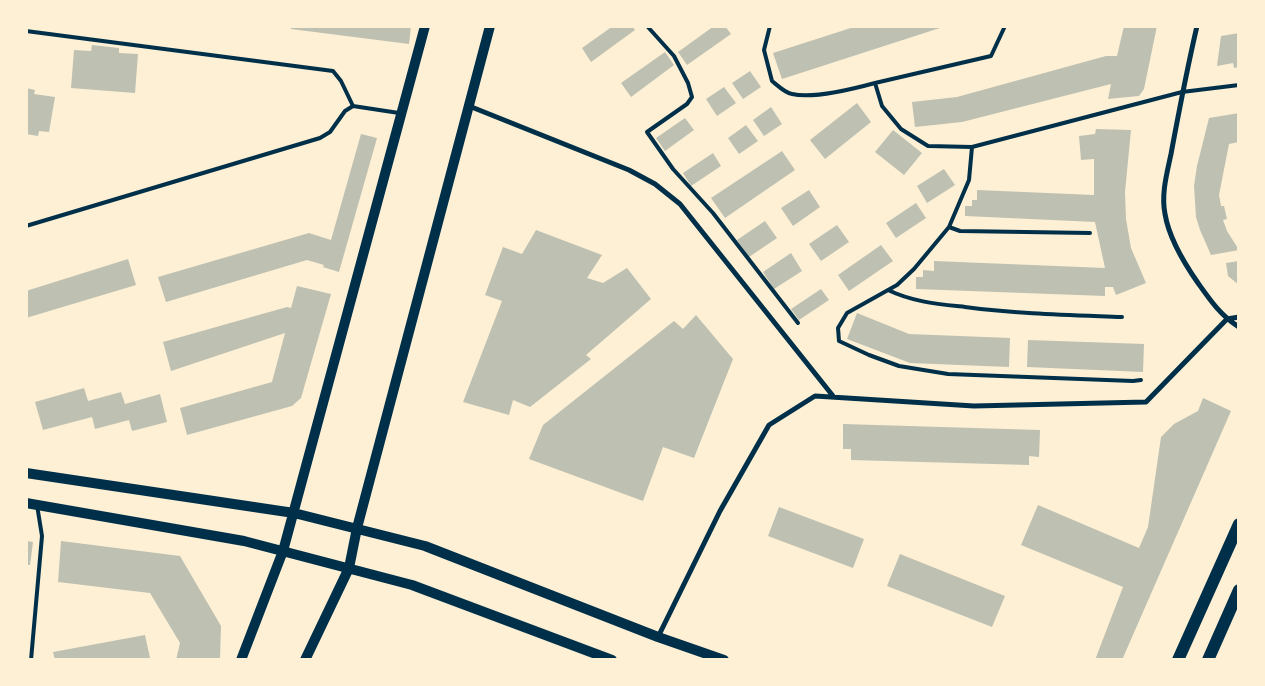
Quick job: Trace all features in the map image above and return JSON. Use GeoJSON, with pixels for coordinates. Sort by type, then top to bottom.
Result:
{"type":"FeatureCollection","features":[{"type":"Feature","properties":{"kind":"main road"},"geometry":{"type":"LineString","coordinates":[[241,660],[284,551],[425,26]]}},
{"type":"Feature","properties":{"kind":"main road"},"geometry":{"type":"LineString","coordinates":[[305,660],[349,568],[357,528],[490,26]]}},
{"type":"Feature","properties":{"kind":"main road"},"geometry":{"type":"LineString","coordinates":[[26,472],[294,513],[425,546],[658,637],[724,660]]}},
{"type":"Feature","properties":{"kind":"main road"},"geometry":{"type":"LineString","coordinates":[[26,503],[244,541],[349,568],[412,585],[612,660]]}},
{"type":"Feature","properties":{"kind":"main road"},"geometry":{"type":"LineString","coordinates":[[1178,660],[1239,524]]}},
{"type":"Feature","properties":{"kind":"main road"},"geometry":{"type":"LineString","coordinates":[[1208,660],[1239,590]]}},
{"type":"Feature","properties":{"kind":"street"},"geometry":{"type":"LineString","coordinates":[[1197,26],[1182,92],[1164,192],[1165,214],[1183,258],[1214,305],[1227,320],[1239,327]]}},
{"type":"Feature","properties":{"kind":"street"},"geometry":{"type":"LineString","coordinates":[[469,106],[629,170],[655,184],[680,204],[833,396]]}},
{"type":"Feature","properties":{"kind":"street"},"geometry":{"type":"LineString","coordinates":[[658,637],[720,510],[769,425],[815,396],[974,406],[1146,402],[1227,320],[1239,318]]}},
{"type":"Feature","properties":{"kind":"lane"},"geometry":{"type":"LineString","coordinates":[[647,26],[674,56],[688,83],[692,96],[687,104],[647,132],[673,169],[712,213],[798,323]]}},
{"type":"Feature","properties":{"kind":"lane"},"geometry":{"type":"LineString","coordinates":[[770,26],[764,50],[772,81],[790,94],[816,95],[847,91],[990,56],[1006,26]]}},
{"type":"Feature","properties":{"kind":"lane"},"geometry":{"type":"LineString","coordinates":[[26,31],[333,71],[341,81],[353,106]]}},
{"type":"Feature","properties":{"kind":"lane"},"geometry":{"type":"LineString","coordinates":[[875,84],[882,106],[901,129],[928,146],[972,146],[1182,92],[1239,85]]}},
{"type":"Feature","properties":{"kind":"lane"},"geometry":{"type":"LineString","coordinates":[[26,226],[320,138],[330,132],[345,111],[353,106],[401,114]]}},
{"type":"Feature","properties":{"kind":"lane"},"geometry":{"type":"LineString","coordinates":[[972,146],[969,180],[949,227],[914,269],[897,285],[847,313],[838,328],[840,341],[869,355],[899,366],[948,374],[1141,380]]}},
{"type":"Feature","properties":{"kind":"lane"},"geometry":{"type":"LineString","coordinates":[[949,227],[960,231],[1090,233]]}},
{"type":"Feature","properties":{"kind":"lane"},"geometry":{"type":"LineString","coordinates":[[888,290],[904,298],[924,303],[1010,313],[1122,316]]}},
{"type":"Feature","properties":{"kind":"lane"},"geometry":{"type":"LineString","coordinates":[[31,660],[42,536],[37,505]]}},
{"type":"Feature","properties":{"kind":"lane"},"geometry":{"type":"LineString","coordinates":[[26,652],[32,651]]}},
{"type":"Feature","properties":{"kind":"building"},"geometry":{"type":"Polygon","coordinates":[[[291,26],[411,26],[409,44],[291,29],[291,26]]]}},
{"type":"Feature","properties":{"kind":"building"},"geometry":{"type":"Polygon","coordinates":[[[613,26],[632,26],[635,30],[591,62],[582,48],[613,26]]]}},
{"type":"Feature","properties":{"kind":"building"},"geometry":{"type":"Polygon","coordinates":[[[714,26],[725,26],[731,34],[687,65],[678,52],[714,26]]]}},
{"type":"Feature","properties":{"kind":"building"},"geometry":{"type":"Polygon","coordinates":[[[857,26],[943,27],[782,79],[773,53],[857,26]]]}},
{"type":"Feature","properties":{"kind":"building"},"geometry":{"type":"Polygon","coordinates":[[[1124,26],[1157,26],[1144,89],[1139,96],[1108,99],[1111,84],[962,122],[915,127],[912,102],[957,97],[1106,56],[1117,56],[1124,26]]]}},
{"type":"Feature","properties":{"kind":"building"},"geometry":{"type":"Polygon","coordinates":[[[1239,33],[1239,67],[1234,68],[1233,63],[1217,66],[1221,36],[1239,33]]]}},
{"type":"Feature","properties":{"kind":"building"},"geometry":{"type":"Polygon","coordinates":[[[92,45],[119,48],[119,53],[138,54],[135,93],[71,88],[74,50],[91,51],[92,45]]]}},
{"type":"Feature","properties":{"kind":"building"},"geometry":{"type":"Polygon","coordinates":[[[665,52],[674,65],[631,97],[621,83],[665,52]]]}},
{"type":"Feature","properties":{"kind":"building"},"geometry":{"type":"Polygon","coordinates":[[[750,71],[761,87],[743,99],[732,83],[750,71]]]}},
{"type":"Feature","properties":{"kind":"building"},"geometry":{"type":"Polygon","coordinates":[[[724,87],[736,103],[717,116],[706,99],[724,87]]]}},
{"type":"Feature","properties":{"kind":"building"},"geometry":{"type":"Polygon","coordinates":[[[26,88],[35,90],[34,94],[55,97],[49,132],[39,131],[38,136],[26,134],[26,88]]]}},
{"type":"Feature","properties":{"kind":"building"},"geometry":{"type":"Polygon","coordinates":[[[857,103],[871,122],[825,159],[810,140],[857,103]]]}},
{"type":"Feature","properties":{"kind":"building"},"geometry":{"type":"Polygon","coordinates":[[[771,107],[782,124],[764,136],[753,120],[771,107]]]}},
{"type":"Feature","properties":{"kind":"building"},"geometry":{"type":"Polygon","coordinates":[[[1239,113],[1239,142],[1229,144],[1219,195],[1221,206],[1224,206],[1227,219],[1223,220],[1227,231],[1239,250],[1211,255],[1196,217],[1194,186],[1197,166],[1209,118],[1239,113]]]}},
{"type":"Feature","properties":{"kind":"building"},"geometry":{"type":"Polygon","coordinates":[[[685,118],[694,130],[665,151],[656,138],[685,118]]]}},
{"type":"Feature","properties":{"kind":"building"},"geometry":{"type":"Polygon","coordinates":[[[746,125],[758,141],[739,154],[728,138],[746,125]]]}},
{"type":"Feature","properties":{"kind":"building"},"geometry":{"type":"Polygon","coordinates":[[[1096,129],[1131,130],[1125,192],[1126,219],[1131,248],[1146,283],[1116,295],[1113,287],[1105,287],[1105,296],[916,289],[916,277],[923,277],[923,270],[934,271],[934,261],[1105,268],[1095,222],[965,216],[965,206],[972,206],[972,200],[977,200],[977,190],[1094,195],[1094,159],[1081,160],[1079,136],[1095,134],[1096,129]]]}},
{"type":"Feature","properties":{"kind":"building"},"geometry":{"type":"Polygon","coordinates":[[[893,130],[922,153],[904,175],[875,152],[893,130]]]}},
{"type":"Feature","properties":{"kind":"building"},"geometry":{"type":"Polygon","coordinates":[[[361,134],[377,138],[339,272],[307,260],[166,302],[158,277],[309,233],[331,240],[361,134]]]}},
{"type":"Feature","properties":{"kind":"building"},"geometry":{"type":"Polygon","coordinates":[[[782,151],[795,170],[725,218],[711,198],[782,151]]]}},
{"type":"Feature","properties":{"kind":"building"},"geometry":{"type":"Polygon","coordinates":[[[713,153],[721,166],[691,186],[683,173],[713,153]]]}},
{"type":"Feature","properties":{"kind":"building"},"geometry":{"type":"Polygon","coordinates":[[[944,169],[955,185],[927,203],[917,186],[944,169]]]}},
{"type":"Feature","properties":{"kind":"building"},"geometry":{"type":"Polygon","coordinates":[[[809,190],[820,207],[793,226],[781,208],[809,190]]]}},
{"type":"Feature","properties":{"kind":"building"},"geometry":{"type":"Polygon","coordinates":[[[916,203],[926,218],[896,238],[886,223],[916,203]]]}},
{"type":"Feature","properties":{"kind":"building"},"geometry":{"type":"Polygon","coordinates":[[[765,221],[777,238],[749,257],[737,240],[765,221]]]}},
{"type":"Feature","properties":{"kind":"building"},"geometry":{"type":"Polygon","coordinates":[[[837,225],[849,242],[821,261],[809,244],[837,225]]]}},
{"type":"Feature","properties":{"kind":"building"},"geometry":{"type":"Polygon","coordinates":[[[536,230],[602,255],[587,278],[603,283],[627,268],[651,299],[586,355],[591,359],[530,407],[513,400],[509,415],[463,402],[502,301],[485,295],[503,247],[522,254],[536,230]]]}},
{"type":"Feature","properties":{"kind":"building"},"geometry":{"type":"Polygon","coordinates":[[[881,245],[893,261],[849,291],[838,275],[881,245]]]}},
{"type":"Feature","properties":{"kind":"building"},"geometry":{"type":"Polygon","coordinates":[[[791,253],[802,271],[774,289],[763,272],[791,253]]]}},
{"type":"Feature","properties":{"kind":"building"},"geometry":{"type":"Polygon","coordinates":[[[128,259],[136,285],[26,318],[26,291],[128,259]]]}},
{"type":"Feature","properties":{"kind":"building"},"geometry":{"type":"Polygon","coordinates":[[[1239,261],[1239,285],[1228,276],[1226,263],[1239,261]]]}},
{"type":"Feature","properties":{"kind":"building"},"geometry":{"type":"Polygon","coordinates":[[[297,286],[331,294],[301,398],[292,406],[187,435],[180,408],[272,382],[285,333],[171,371],[163,342],[287,307],[291,308],[297,286]]]}},
{"type":"Feature","properties":{"kind":"building"},"geometry":{"type":"Polygon","coordinates":[[[821,289],[829,300],[799,320],[791,309],[821,289]]]}},
{"type":"Feature","properties":{"kind":"building"},"geometry":{"type":"Polygon","coordinates":[[[857,313],[909,334],[1010,338],[1009,367],[910,363],[847,339],[857,313]]]}},
{"type":"Feature","properties":{"kind":"building"},"geometry":{"type":"Polygon","coordinates":[[[696,315],[733,359],[694,458],[663,447],[643,501],[529,459],[543,425],[674,321],[683,329],[696,315]]]}},
{"type":"Feature","properties":{"kind":"building"},"geometry":{"type":"Polygon","coordinates":[[[1028,340],[1144,344],[1143,372],[1027,367],[1028,340]]]}},
{"type":"Feature","properties":{"kind":"building"},"geometry":{"type":"Polygon","coordinates":[[[84,388],[88,401],[121,392],[125,404],[160,394],[167,422],[132,431],[129,420],[95,429],[92,417],[43,430],[35,402],[84,388]]]}},
{"type":"Feature","properties":{"kind":"building"},"geometry":{"type":"Polygon","coordinates":[[[1203,398],[1231,411],[1122,660],[1095,660],[1123,587],[1021,545],[1038,505],[1139,548],[1148,527],[1161,437],[1174,424],[1198,411],[1203,398]]]}},
{"type":"Feature","properties":{"kind":"building"},"geometry":{"type":"Polygon","coordinates":[[[843,424],[1040,430],[1039,457],[1029,456],[1029,465],[851,460],[851,449],[843,449],[843,424]]]}},
{"type":"Feature","properties":{"kind":"building"},"geometry":{"type":"Polygon","coordinates":[[[779,507],[864,539],[853,568],[768,536],[779,507]]]}},
{"type":"Feature","properties":{"kind":"building"},"geometry":{"type":"Polygon","coordinates":[[[26,541],[33,542],[30,565],[26,565],[26,541]]]}},
{"type":"Feature","properties":{"kind":"building"},"geometry":{"type":"Polygon","coordinates":[[[61,541],[180,556],[221,626],[220,660],[176,660],[180,643],[150,593],[58,582],[61,541]]]}},
{"type":"Feature","properties":{"kind":"building"},"geometry":{"type":"Polygon","coordinates":[[[900,554],[1005,596],[992,627],[887,586],[900,554]]]}},
{"type":"Feature","properties":{"kind":"building"},"geometry":{"type":"Polygon","coordinates":[[[145,635],[150,658],[141,660],[55,660],[53,652],[145,635]]]}}]}
